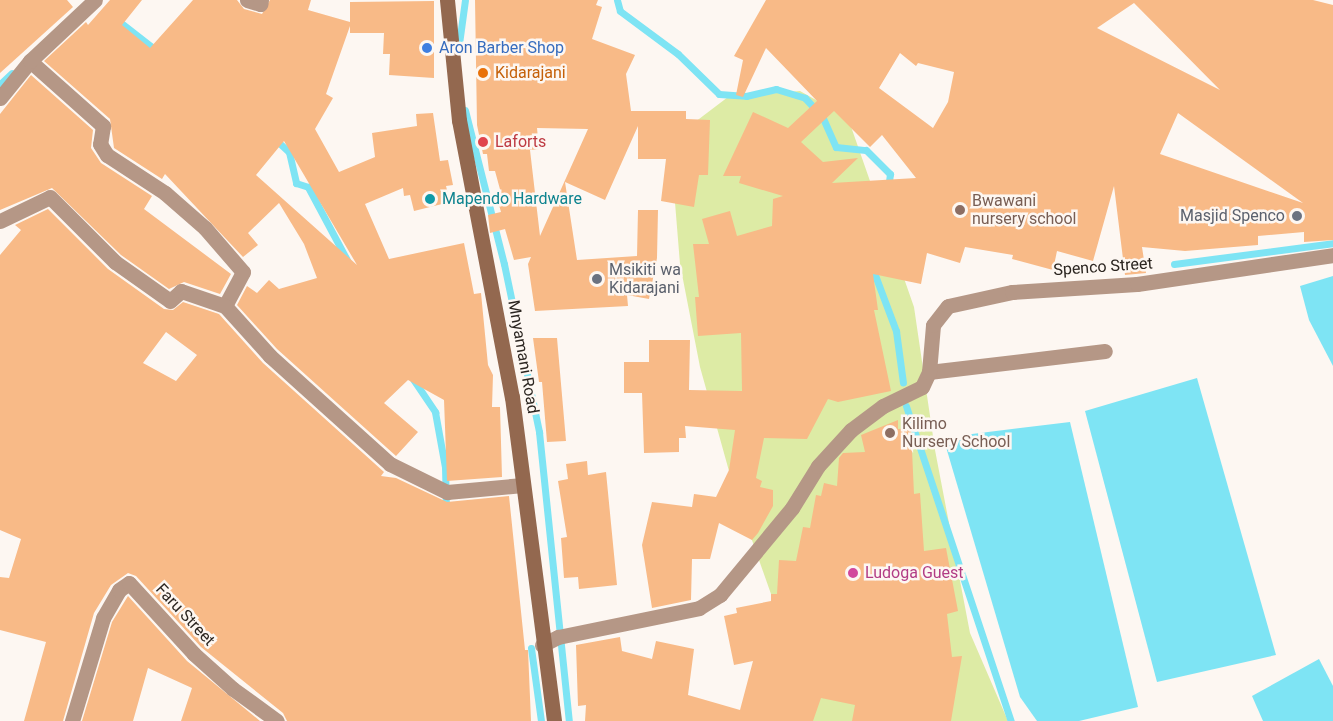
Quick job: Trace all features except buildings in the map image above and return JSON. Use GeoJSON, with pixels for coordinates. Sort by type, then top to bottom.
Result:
{"type":"FeatureCollection","features":[{"type":"Feature","properties":{"kind":"street"},"geometry":{"type":"LineString","coordinates":[[0,98],[30,61],[95,0]]}},
{"type":"Feature","properties":{"kind":"street"},"geometry":{"type":"LineString","coordinates":[[247,0],[260,4],[261,0]]}},
{"type":"Feature","properties":{"kind":"street","name":"Mnyamani Road"},"geometry":{"type":"LineString","coordinates":[[447,0],[459,120],[486,248],[523,485],[542,645],[554,721]]}},
{"type":"Feature","properties":{"kind":"street"},"geometry":{"type":"LineString","coordinates":[[30,61],[103,126],[100,144],[107,155],[121,168],[165,193],[205,228],[243,272],[225,306]]}},
{"type":"Feature","properties":{"kind":"street"},"geometry":{"type":"LineString","coordinates":[[0,221],[50,197],[115,262],[170,301],[181,291],[225,306],[270,356],[390,464],[447,492],[523,485]]}},
{"type":"Feature","properties":{"kind":"street","name":"Spenco Street"},"geometry":{"type":"LineString","coordinates":[[929,372],[937,316],[960,301],[1012,292],[1147,283],[1333,255]]}},
{"type":"Feature","properties":{"kind":"street"},"geometry":{"type":"LineString","coordinates":[[542,645],[558,637],[699,608],[720,595],[792,508],[818,466],[851,430],[883,406],[915,392],[929,372],[1105,351]]}},
{"type":"Feature","properties":{"kind":"street","name":"Faru Street"},"geometry":{"type":"LineString","coordinates":[[72,721],[103,618],[119,590],[129,583],[194,654],[232,689],[277,721]]}},
{"type":"Feature","properties":{"kind":"green space"},"geometry":{"type":"Polygon","coordinates":[[[800,91],[848,118],[914,307],[935,450],[970,633],[1008,721],[796,721],[797,708],[771,594],[734,489],[700,367],[680,264],[670,141],[728,97],[800,91]]]}},
{"type":"Feature","properties":{"kind":"water"},"geometry":{"type":"Polygon","coordinates":[[[1333,276],[1333,366],[1309,320],[1300,286],[1333,276]]]}},
{"type":"Feature","properties":{"kind":"water"},"geometry":{"type":"Polygon","coordinates":[[[1197,378],[1276,655],[1157,682],[1085,411],[1197,378]]]}},
{"type":"Feature","properties":{"kind":"water"},"geometry":{"type":"Polygon","coordinates":[[[1070,422],[1138,707],[1079,721],[1037,721],[1020,697],[946,447],[972,434],[1070,422]]]}},
{"type":"Feature","properties":{"kind":"water"},"geometry":{"type":"Polygon","coordinates":[[[1319,659],[1333,686],[1333,721],[1263,721],[1252,696],[1319,659]]]}},
{"type":"Feature","properties":{"kind":"waterway"},"geometry":{"type":"LineString","coordinates":[[458,51],[465,0]]}},
{"type":"Feature","properties":{"kind":"waterway"},"geometry":{"type":"LineString","coordinates":[[617,0],[620,11],[678,54],[719,94],[746,96],[776,89],[805,98],[822,116],[836,147],[866,150],[890,174],[888,188]]}},
{"type":"Feature","properties":{"kind":"waterway"},"geometry":{"type":"LineString","coordinates":[[116,19],[157,51]]}},
{"type":"Feature","properties":{"kind":"waterway"},"geometry":{"type":"LineString","coordinates":[[0,84],[12,73]]}},
{"type":"Feature","properties":{"kind":"waterway"},"geometry":{"type":"LineString","coordinates":[[465,110],[504,264],[539,432],[569,721]]}},
{"type":"Feature","properties":{"kind":"waterway"},"geometry":{"type":"LineString","coordinates":[[276,140],[289,152],[296,183],[308,187],[347,260]]}},
{"type":"Feature","properties":{"kind":"waterway"},"geometry":{"type":"LineString","coordinates":[[1174,264],[1333,243]]}},
{"type":"Feature","properties":{"kind":"waterway"},"geometry":{"type":"LineString","coordinates":[[876,267],[875,275],[896,331],[903,383]]}},
{"type":"Feature","properties":{"kind":"waterway"},"geometry":{"type":"LineString","coordinates":[[413,379],[435,412],[445,467],[446,509]]}},
{"type":"Feature","properties":{"kind":"waterway"},"geometry":{"type":"LineString","coordinates":[[906,406],[1011,721]]}},
{"type":"Feature","properties":{"kind":"waterway"},"geometry":{"type":"LineString","coordinates":[[531,648],[541,721]]}},
{"type":"Feature","properties":{"kind":"place","name":"Aron Barber Shop"},"geometry":{"type":"Point","coordinates":[427,48]}},
{"type":"Feature","properties":{"kind":"place","name":"Kidarajani"},"geometry":{"type":"Point","coordinates":[483,73]}},
{"type":"Feature","properties":{"kind":"place","name":"Laforts"},"geometry":{"type":"Point","coordinates":[483,142]}},
{"type":"Feature","properties":{"kind":"place","name":"Mapendo Hardware"},"geometry":{"type":"Point","coordinates":[430,199]}},
{"type":"Feature","properties":{"kind":"place","name":"Bwawani nursery school"},"geometry":{"type":"Point","coordinates":[960,210]}},
{"type":"Feature","properties":{"kind":"place","name":"Masjid Spenco"},"geometry":{"type":"Point","coordinates":[1297,216]}},
{"type":"Feature","properties":{"kind":"place","name":"Msikiti wa Kidarajani"},"geometry":{"type":"Point","coordinates":[597,279]}},
{"type":"Feature","properties":{"kind":"place","name":"Kilimo Nursery School"},"geometry":{"type":"Point","coordinates":[890,433]}},
{"type":"Feature","properties":{"kind":"place","name":"Ludoga Guest"},"geometry":{"type":"Point","coordinates":[853,573]}}]}
